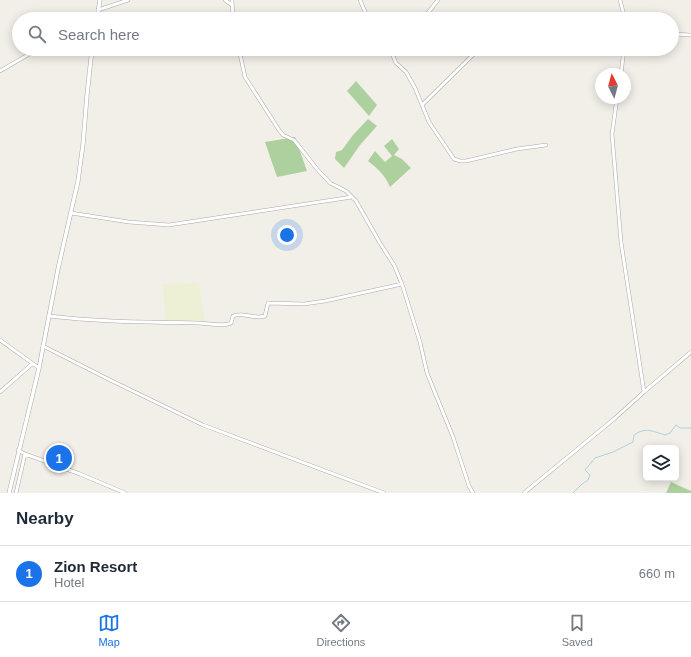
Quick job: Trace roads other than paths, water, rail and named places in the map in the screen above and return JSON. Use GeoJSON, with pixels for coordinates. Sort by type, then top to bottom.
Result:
{"type":"FeatureCollection","features":[{"type":"Feature","properties":{"kind":"street"},"geometry":{"type":"LineString","coordinates":[[100,0],[98,10],[128,0]]}},
{"type":"Feature","properties":{"kind":"street"},"geometry":{"type":"LineString","coordinates":[[225,0],[232,5]]}},
{"type":"Feature","properties":{"kind":"street"},"geometry":{"type":"LineString","coordinates":[[232,0],[232,12]]}},
{"type":"Feature","properties":{"kind":"street"},"geometry":{"type":"LineString","coordinates":[[360,0],[365,12]]}},
{"type":"Feature","properties":{"kind":"street"},"geometry":{"type":"LineString","coordinates":[[429,12],[438,0]]}},
{"type":"Feature","properties":{"kind":"street"},"geometry":{"type":"LineString","coordinates":[[620,0],[623,12]]}},
{"type":"Feature","properties":{"kind":"street"},"geometry":{"type":"LineString","coordinates":[[679,34],[691,35]]}},
{"type":"Feature","properties":{"kind":"street"},"geometry":{"type":"LineString","coordinates":[[0,71],[26,56]]}},
{"type":"Feature","properties":{"kind":"street"},"geometry":{"type":"LineString","coordinates":[[9,493],[18,450],[39,368],[81,164],[91,56]]}},
{"type":"Feature","properties":{"kind":"street"},"geometry":{"type":"LineString","coordinates":[[240,56],[245,77],[279,130],[283,135],[294,140],[330,183],[346,191],[356,201],[394,265],[402,284],[420,342],[427,373],[453,437],[469,486],[473,493]]}},
{"type":"Feature","properties":{"kind":"street"},"geometry":{"type":"LineString","coordinates":[[394,56],[396,63],[406,72],[415,88],[423,104],[429,122],[454,158],[460,162],[518,149],[546,145]]}},
{"type":"Feature","properties":{"kind":"street"},"geometry":{"type":"LineString","coordinates":[[423,104],[472,56]]}},
{"type":"Feature","properties":{"kind":"street"},"geometry":{"type":"LineString","coordinates":[[622,68],[623,56]]}},
{"type":"Feature","properties":{"kind":"street"},"geometry":{"type":"LineString","coordinates":[[616,104],[612,134],[621,242],[644,392]]}},
{"type":"Feature","properties":{"kind":"street"},"geometry":{"type":"LineString","coordinates":[[71,213],[150,225],[169,226],[352,197]]}},
{"type":"Feature","properties":{"kind":"street"},"geometry":{"type":"LineString","coordinates":[[49,316],[119,321],[207,323],[228,325],[231,323],[233,315],[256,317],[265,316],[268,304],[304,304],[325,301],[402,284]]}},
{"type":"Feature","properties":{"kind":"street"},"geometry":{"type":"LineString","coordinates":[[0,340],[39,368]]}},
{"type":"Feature","properties":{"kind":"street"},"geometry":{"type":"LineString","coordinates":[[43,346],[203,425],[384,493]]}},
{"type":"Feature","properties":{"kind":"street"},"geometry":{"type":"LineString","coordinates":[[524,493],[614,419],[691,352]]}},
{"type":"Feature","properties":{"kind":"street"},"geometry":{"type":"LineString","coordinates":[[0,392],[32,364]]}},
{"type":"Feature","properties":{"kind":"street"},"geometry":{"type":"LineString","coordinates":[[18,450],[125,493]]}},
{"type":"Feature","properties":{"kind":"street"},"geometry":{"type":"LineString","coordinates":[[16,493],[25,454]]}},
{"type":"Feature","properties":{"kind":"waterway"},"geometry":{"type":"LineString","coordinates":[[573,493],[588,480],[590,475],[585,470],[595,458],[613,452],[633,442],[634,435],[646,430],[665,435],[670,433],[676,425],[680,428],[691,428]]}},
{"type":"Feature","properties":{"kind":"place","name":"Zion Resort"},"geometry":{"type":"Point","coordinates":[59,458]}}]}
